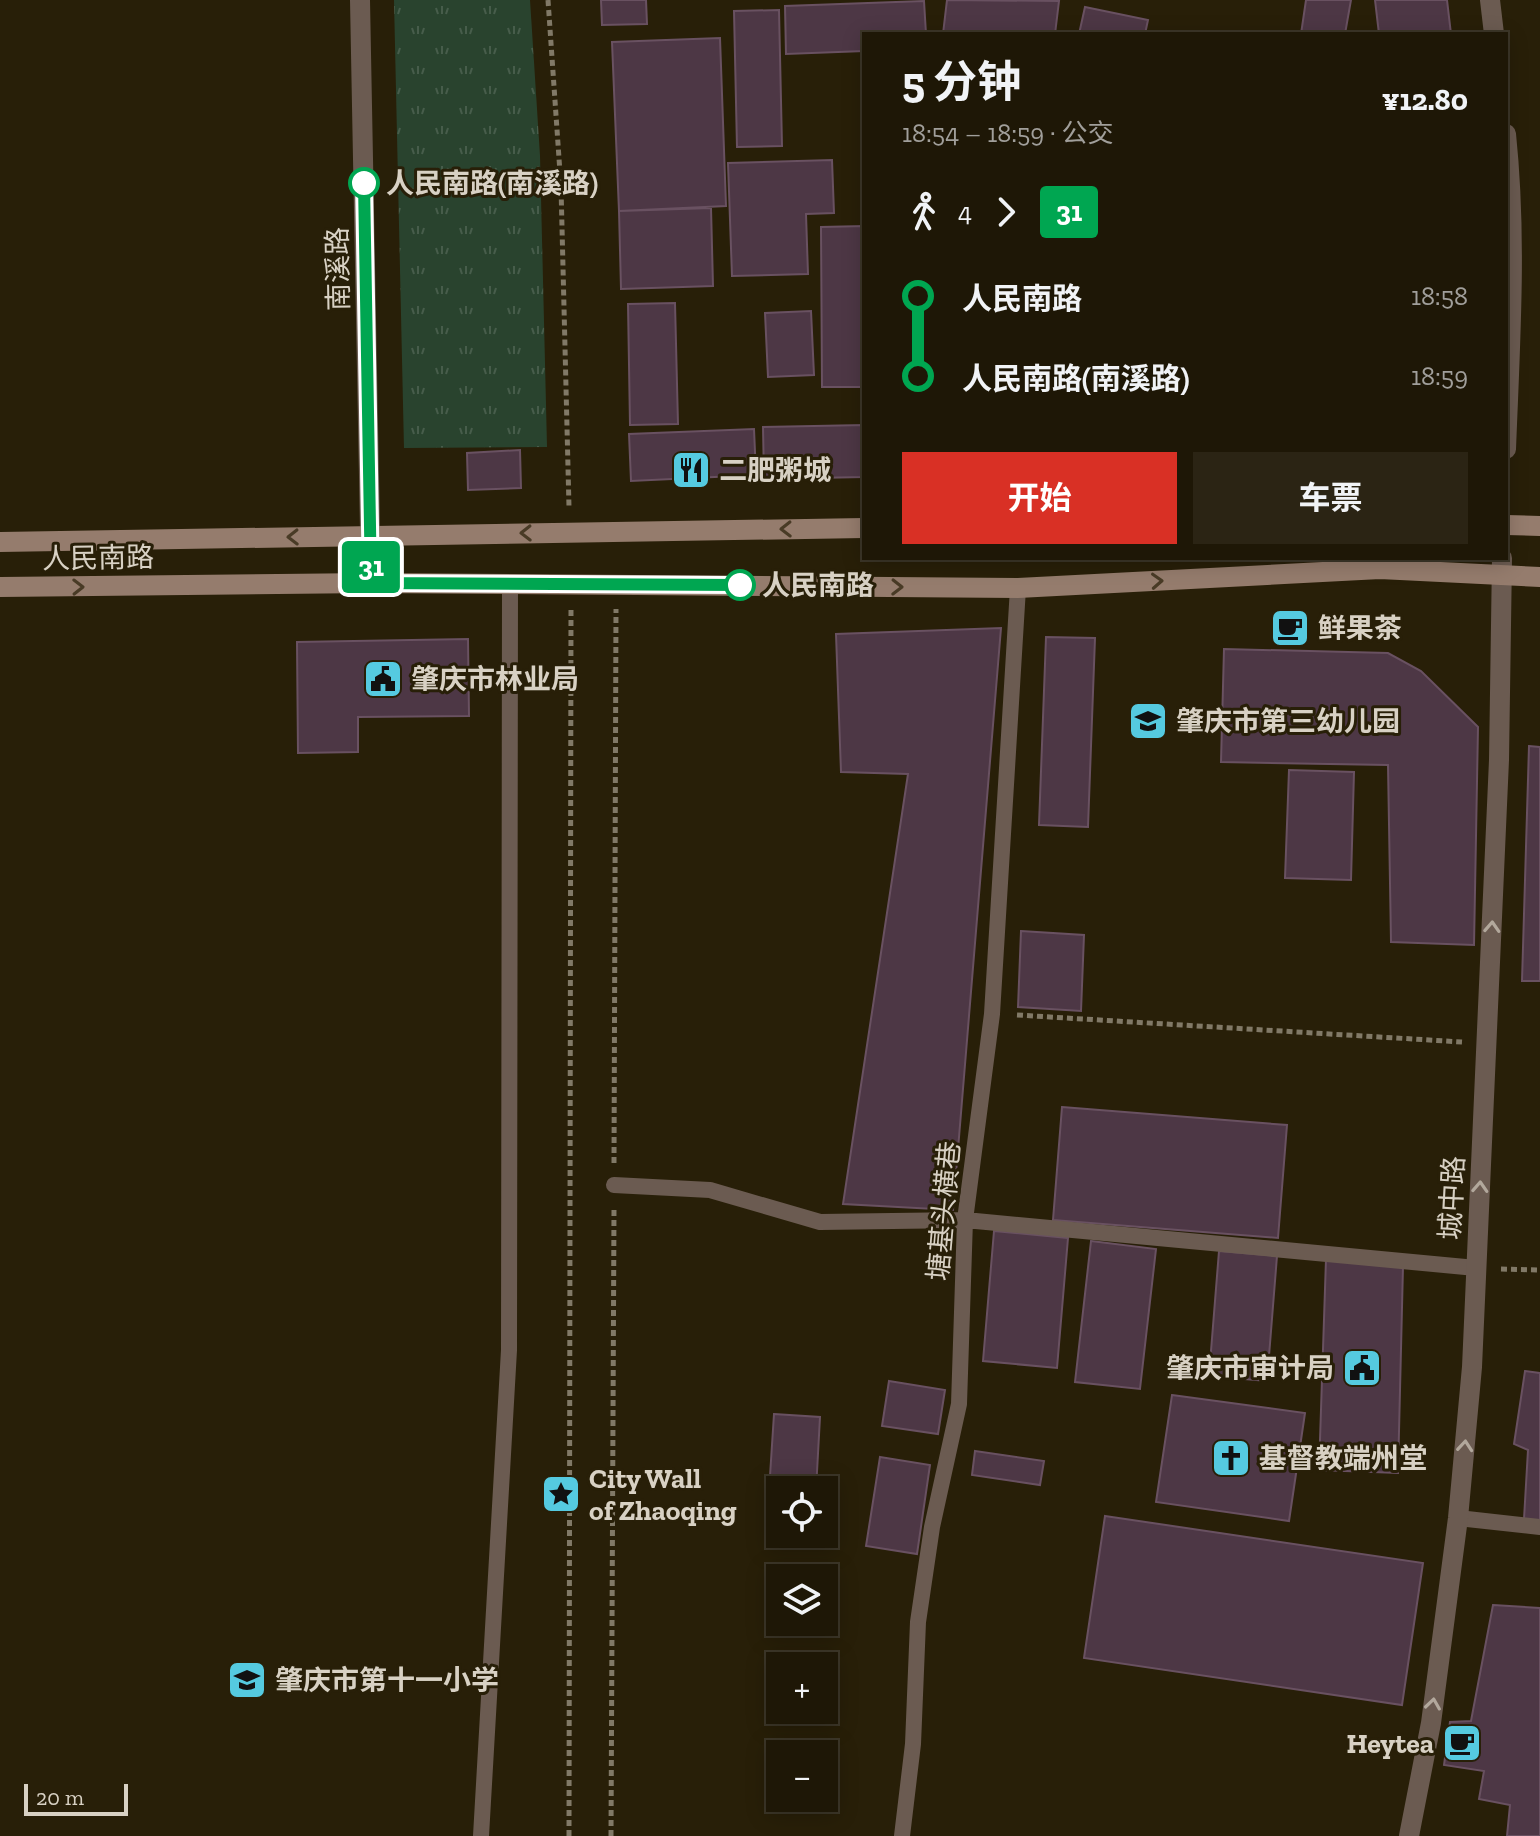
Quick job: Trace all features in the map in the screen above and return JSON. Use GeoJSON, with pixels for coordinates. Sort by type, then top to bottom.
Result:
{"type":"FeatureCollection","features":[{"type":"Feature","properties":{"kind":"main road"},"geometry":{"type":"LineString","coordinates":[[1508,525],[1540,526]]}},
{"type":"Feature","properties":{"kind":"main road","name":"人民南路"},"geometry":{"type":"LineString","coordinates":[[3,540],[862,528]]}},
{"type":"Feature","properties":{"kind":"main road","name":"人民南路"},"geometry":{"type":"LineString","coordinates":[[3,588],[371,583],[1018,588],[1380,569],[1502,567],[1540,577]]}},
{"type":"Feature","properties":{"kind":"street","name":"南溪路"},"geometry":{"type":"LineString","coordinates":[[360,0],[371,583]]}},
{"type":"Feature","properties":{"kind":"street"},"geometry":{"type":"LineString","coordinates":[[1490,0],[1494,32]]}},
{"type":"Feature","properties":{"kind":"street"},"geometry":{"type":"LineString","coordinates":[[1508,153],[1512,192],[1512,280],[1508,393]]}},
{"type":"Feature","properties":{"kind":"street","name":"城中路"},"geometry":{"type":"LineString","coordinates":[[1409,1836],[1431,1723],[1458,1518],[1472,1367],[1499,760],[1502,567]]}},
{"type":"Feature","properties":{"kind":"lane"},"geometry":{"type":"LineString","coordinates":[[481,1836],[509,1350],[510,584]]}},
{"type":"Feature","properties":{"kind":"lane","name":"塘基头横巷"},"geometry":{"type":"LineString","coordinates":[[902,1836],[913,1744],[918,1622],[932,1527],[959,1404],[965,1220],[992,1014],[1018,588]]}},
{"type":"Feature","properties":{"kind":"lane"},"geometry":{"type":"LineString","coordinates":[[614,1185],[710,1190],[820,1222],[965,1220],[1476,1268]]}},
{"type":"Feature","properties":{"kind":"lane"},"geometry":{"type":"LineString","coordinates":[[1458,1518],[1540,1527]]}},
{"type":"Feature","properties":{"kind":"path"},"geometry":{"type":"LineString","coordinates":[[548,0],[561,187],[569,455]]}},
{"type":"Feature","properties":{"kind":"path"},"geometry":{"type":"LineString","coordinates":[[569,1836],[572,683]]}},
{"type":"Feature","properties":{"kind":"path"},"geometry":{"type":"LineString","coordinates":[[992,1014],[1487,1043]]}},
{"type":"Feature","properties":{"kind":"path"},"geometry":{"type":"LineString","coordinates":[[1476,1268],[1540,1270]]}},
{"type":"Feature","properties":{"kind":"green space"},"geometry":{"type":"Polygon","coordinates":[[[394,0],[530,0],[540,156],[547,447],[404,448],[394,0]]]}},
{"type":"Feature","properties":{"kind":"building"},"geometry":{"type":"Polygon","coordinates":[[[601,0],[646,0],[647,24],[602,25],[601,0]]]}},
{"type":"Feature","properties":{"kind":"building"},"geometry":{"type":"Polygon","coordinates":[[[947,0],[1059,1],[1055,32],[943,32],[947,0]]]}},
{"type":"Feature","properties":{"kind":"building"},"geometry":{"type":"Polygon","coordinates":[[[1306,0],[1351,0],[1345,32],[1301,32],[1306,0]]]}},
{"type":"Feature","properties":{"kind":"building"},"geometry":{"type":"Polygon","coordinates":[[[1375,0],[1447,0],[1451,32],[1379,32],[1375,0]]]}},
{"type":"Feature","properties":{"kind":"building"},"geometry":{"type":"Polygon","coordinates":[[[924,1],[926,32],[862,32],[862,51],[786,54],[785,6],[924,1]]]}},
{"type":"Feature","properties":{"kind":"building"},"geometry":{"type":"Polygon","coordinates":[[[1085,7],[1148,20],[1145,32],[1079,32],[1085,7]]]}},
{"type":"Feature","properties":{"kind":"building"},"geometry":{"type":"Polygon","coordinates":[[[779,10],[782,146],[737,147],[734,11],[779,10]]]}},
{"type":"Feature","properties":{"kind":"building"},"geometry":{"type":"Polygon","coordinates":[[[720,38],[726,206],[619,211],[612,42],[720,38]]]}},
{"type":"Feature","properties":{"kind":"building"},"geometry":{"type":"Polygon","coordinates":[[[832,160],[834,213],[806,214],[808,274],[732,276],[728,163],[832,160]]]}},
{"type":"Feature","properties":{"kind":"building"},"geometry":{"type":"Polygon","coordinates":[[[711,208],[713,286],[621,289],[619,211],[711,208]]]}},
{"type":"Feature","properties":{"kind":"building"},"geometry":{"type":"Polygon","coordinates":[[[862,226],[862,387],[822,387],[821,227],[862,226]]]}},
{"type":"Feature","properties":{"kind":"building"},"geometry":{"type":"Polygon","coordinates":[[[675,303],[678,424],[630,425],[628,304],[675,303]]]}},
{"type":"Feature","properties":{"kind":"building"},"geometry":{"type":"Polygon","coordinates":[[[811,311],[814,375],[768,377],[765,313],[811,311]]]}},
{"type":"Feature","properties":{"kind":"building"},"geometry":{"type":"Polygon","coordinates":[[[862,425],[862,477],[764,479],[763,427],[862,425]]]}},
{"type":"Feature","properties":{"kind":"building"},"geometry":{"type":"Polygon","coordinates":[[[754,429],[756,475],[631,481],[629,434],[754,429]]]}},
{"type":"Feature","properties":{"kind":"building"},"geometry":{"type":"Polygon","coordinates":[[[520,450],[521,488],[468,490],[467,453],[520,450]]]}},
{"type":"Feature","properties":{"kind":"building"},"geometry":{"type":"Polygon","coordinates":[[[1001,628],[953,1210],[843,1204],[908,774],[841,772],[836,634],[1001,628]]]}},
{"type":"Feature","properties":{"kind":"building"},"geometry":{"type":"Polygon","coordinates":[[[1046,637],[1095,638],[1088,827],[1039,825],[1046,637]]]}},
{"type":"Feature","properties":{"kind":"building","name":"肇庆市林业局"},"geometry":{"type":"Polygon","coordinates":[[[468,639],[469,716],[358,717],[358,752],[298,753],[297,642],[468,639]]]}},
{"type":"Feature","properties":{"kind":"building"},"geometry":{"type":"Polygon","coordinates":[[[1224,649],[1388,653],[1421,671],[1478,727],[1474,945],[1391,942],[1388,765],[1221,762],[1224,649]]]}},
{"type":"Feature","properties":{"kind":"building"},"geometry":{"type":"Polygon","coordinates":[[[1529,746],[1540,747],[1540,981],[1522,981],[1529,746]]]}},
{"type":"Feature","properties":{"kind":"building","name":"肇庆市第三幼儿园"},"geometry":{"type":"Polygon","coordinates":[[[1289,770],[1354,772],[1351,880],[1285,878],[1289,770]]]}},
{"type":"Feature","properties":{"kind":"building"},"geometry":{"type":"Polygon","coordinates":[[[1021,931],[1084,935],[1081,1011],[1018,1007],[1021,931]]]}},
{"type":"Feature","properties":{"kind":"building"},"geometry":{"type":"Polygon","coordinates":[[[1062,1107],[1287,1125],[1278,1238],[1053,1220],[1062,1107]]]}},
{"type":"Feature","properties":{"kind":"building"},"geometry":{"type":"Polygon","coordinates":[[[994,1231],[1068,1238],[1057,1368],[983,1361],[994,1231]]]}},
{"type":"Feature","properties":{"kind":"building"},"geometry":{"type":"Polygon","coordinates":[[[1091,1241],[1156,1249],[1140,1389],[1075,1382],[1091,1241]]]}},
{"type":"Feature","properties":{"kind":"building"},"geometry":{"type":"Polygon","coordinates":[[[1219,1251],[1277,1256],[1267,1381],[1209,1376],[1219,1251]]]}},
{"type":"Feature","properties":{"kind":"building","name":"肇庆市审计局"},"geometry":{"type":"Polygon","coordinates":[[[1326,1259],[1403,1266],[1398,1473],[1319,1470],[1326,1259]]]}},
{"type":"Feature","properties":{"kind":"building"},"geometry":{"type":"Polygon","coordinates":[[[1525,1371],[1540,1373],[1540,1521],[1524,1519],[1528,1450],[1514,1444],[1525,1371]]]}},
{"type":"Feature","properties":{"kind":"building"},"geometry":{"type":"Polygon","coordinates":[[[889,1381],[945,1390],[938,1434],[882,1426],[889,1381]]]}},
{"type":"Feature","properties":{"kind":"building","name":"基督教端州堂"},"geometry":{"type":"Polygon","coordinates":[[[1172,1395],[1305,1413],[1289,1521],[1156,1502],[1172,1395]]]}},
{"type":"Feature","properties":{"kind":"building"},"geometry":{"type":"Polygon","coordinates":[[[774,1414],[820,1417],[817,1476],[770,1476],[774,1414]]]}},
{"type":"Feature","properties":{"kind":"building"},"geometry":{"type":"Polygon","coordinates":[[[975,1451],[1044,1461],[1040,1485],[972,1475],[975,1451]]]}},
{"type":"Feature","properties":{"kind":"building"},"geometry":{"type":"Polygon","coordinates":[[[880,1457],[930,1465],[917,1554],[866,1546],[880,1457]]]}},
{"type":"Feature","properties":{"kind":"building"},"geometry":{"type":"Polygon","coordinates":[[[1105,1516],[1423,1563],[1402,1705],[1084,1658],[1105,1516]]]}},
{"type":"Feature","properties":{"kind":"building"},"geometry":{"type":"Polygon","coordinates":[[[1493,1605],[1540,1608],[1540,1836],[1507,1836],[1510,1805],[1479,1799],[1484,1771],[1444,1765],[1450,1722],[1471,1721],[1493,1605]]]}},
{"type":"Feature","properties":{"kind":"bus line","name":"31"},"geometry":{"type":"LineString","coordinates":[[364,183],[372,486],[371,583],[740,585]]}},
{"type":"Feature","properties":{"kind":"place","name":"人民南路(南溪路)"},"geometry":{"type":"Point","coordinates":[364,183]}},
{"type":"Feature","properties":{"kind":"place","name":"二肥粥城"},"geometry":{"type":"Point","coordinates":[691,470]}},
{"type":"Feature","properties":{"kind":"place","name":"人民南路"},"geometry":{"type":"Point","coordinates":[740,585]}},
{"type":"Feature","properties":{"kind":"place","name":"鲜果茶"},"geometry":{"type":"Point","coordinates":[1290,628]}},
{"type":"Feature","properties":{"kind":"place","name":"肇庆市林业局"},"geometry":{"type":"Point","coordinates":[383,679]}},
{"type":"Feature","properties":{"kind":"place","name":"肇庆市第三幼儿园"},"geometry":{"type":"Point","coordinates":[1148,721]}},
{"type":"Feature","properties":{"kind":"place","name":"肇庆市审计局"},"geometry":{"type":"Point","coordinates":[1362,1368]}},
{"type":"Feature","properties":{"kind":"place","name":"基督教端州堂"},"geometry":{"type":"Point","coordinates":[1231,1458]}},
{"type":"Feature","properties":{"kind":"place","name":"City Wall of Zhaoqing"},"geometry":{"type":"Point","coordinates":[561,1494]}},
{"type":"Feature","properties":{"kind":"place","name":"肇庆市第十一小学"},"geometry":{"type":"Point","coordinates":[247,1680]}},
{"type":"Feature","properties":{"kind":"place","name":"Heytea"},"geometry":{"type":"Point","coordinates":[1462,1743]}}]}
